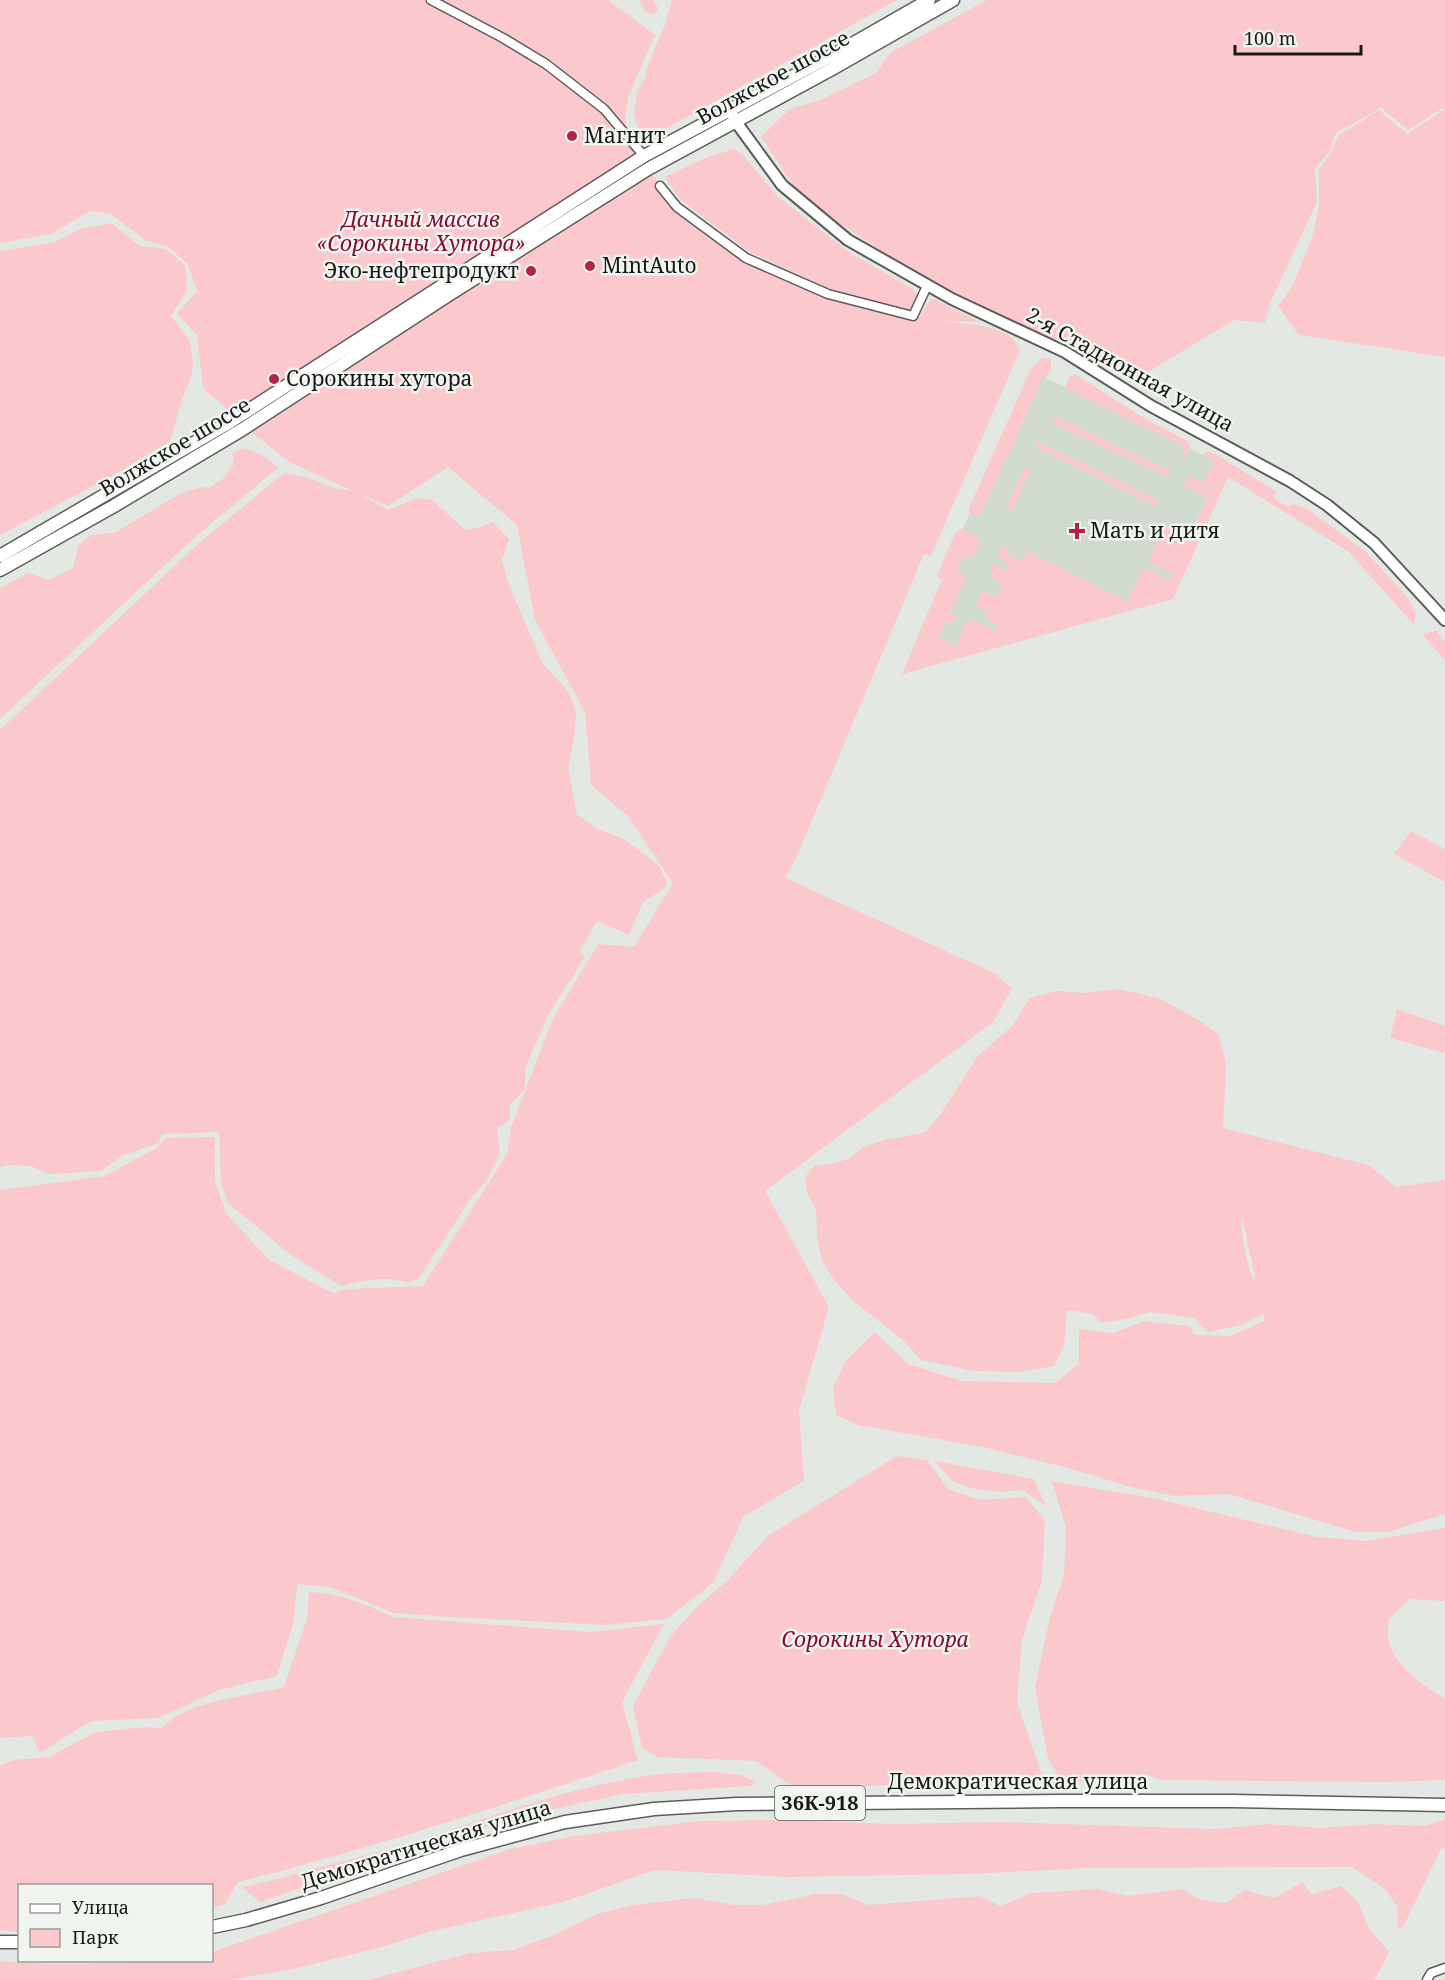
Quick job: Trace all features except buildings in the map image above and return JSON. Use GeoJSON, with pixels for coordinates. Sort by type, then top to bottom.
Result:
{"type":"FeatureCollection","features":[{"type":"Feature","properties":{"kind":"main road","name":"Волжское шоссе"},"geometry":{"type":"LineString","coordinates":[[0,556],[230,422],[644,156],[929,0]]}},
{"type":"Feature","properties":{"kind":"main road","name":"Волжское шоссе"},"geometry":{"type":"LineString","coordinates":[[0,570],[114,506],[243,429],[459,288],[638,176],[953,0]]}},
{"type":"Feature","properties":{"kind":"main road","name":"2-я Стадионная улица"},"geometry":{"type":"LineString","coordinates":[[730,110],[736,122],[782,185],[811,211],[858,247],[927,286],[1065,352],[1151,406],[1268,468],[1327,505],[1374,543],[1445,620]]}},
{"type":"Feature","properties":{"kind":"main road","name":"Демократическая улица"},"geometry":{"type":"LineString","coordinates":[[213,1927],[246,1920],[321,1898],[461,1850],[565,1822],[654,1809],[737,1804],[1047,1801],[1233,1801],[1445,1805]]}},
{"type":"Feature","properties":{"kind":"main road"},"geometry":{"type":"LineString","coordinates":[[0,1942],[18,1942]]}},
{"type":"Feature","properties":{"kind":"street"},"geometry":{"type":"LineString","coordinates":[[431,0],[503,38],[546,64],[604,109],[644,156]]}},
{"type":"Feature","properties":{"kind":"street"},"geometry":{"type":"LineString","coordinates":[[660,186],[677,207],[746,258],[828,294],[913,316],[927,286]]}},
{"type":"Feature","properties":{"kind":"street"},"geometry":{"type":"LineString","coordinates":[[1428,1980],[1431,1973],[1445,1968]]}},
{"type":"Feature","properties":{"kind":"shaded area","name":"Мать и дитя"},"geometry":{"type":"Polygon","coordinates":[[[1030,370],[1221,464],[1163,598],[902,674],[1030,370]]]}},
{"type":"Feature","properties":{"kind":"green space","name":"Дачный массив «Сорокины Хутора»"},"geometry":{"type":"Polygon","coordinates":[[[0,0],[608,0],[655,35],[628,97],[625,121],[636,148],[644,156],[648,169],[677,207],[746,258],[828,294],[919,317],[931,299],[936,300],[980,322],[943,321],[998,330],[1015,341],[1020,350],[931,556],[924,554],[797,856],[785,878],[994,973],[1012,989],[993,1022],[765,1191],[829,1307],[799,1410],[804,1481],[744,1516],[713,1583],[666,1619],[605,1625],[393,1613],[330,1587],[297,1584],[294,1620],[277,1676],[219,1690],[158,1718],[91,1721],[40,1753],[32,1736],[0,1738],[0,1190],[105,1176],[158,1147],[166,1138],[215,1137],[215,1181],[226,1213],[269,1260],[333,1293],[348,1289],[423,1286],[507,1154],[511,1127],[552,1021],[598,944],[634,947],[673,883],[628,816],[591,785],[585,712],[535,620],[517,525],[448,467],[388,506],[358,493],[388,510],[417,498],[432,500],[465,530],[493,522],[509,539],[502,560],[508,583],[543,664],[568,691],[576,712],[568,768],[577,815],[600,830],[624,839],[659,866],[667,882],[665,888],[643,902],[629,935],[597,921],[580,951],[585,957],[548,1015],[525,1069],[525,1089],[510,1105],[510,1120],[497,1129],[500,1153],[487,1180],[472,1197],[418,1279],[407,1283],[390,1279],[374,1280],[341,1286],[291,1255],[228,1203],[221,1182],[219,1132],[162,1134],[159,1143],[122,1156],[101,1171],[49,1174],[31,1166],[0,1167],[0,730],[199,543],[284,473],[309,478],[333,488],[353,491],[291,463],[255,435],[203,388],[197,335],[177,314],[197,291],[188,264],[167,246],[146,241],[111,214],[90,211],[51,234],[0,243],[0,0]]]}},
{"type":"Feature","properties":{"kind":"green space"},"geometry":{"type":"Polygon","coordinates":[[[640,0],[654,0],[658,9],[653,14],[644,11],[640,0]]]}},
{"type":"Feature","properties":{"kind":"green space"},"geometry":{"type":"Polygon","coordinates":[[[672,0],[897,0],[651,136],[639,130],[634,114],[637,91],[645,78],[647,67],[666,23],[672,0]]]}},
{"type":"Feature","properties":{"kind":"green space"},"geometry":{"type":"Polygon","coordinates":[[[987,0],[1445,0],[1445,107],[1408,130],[1381,108],[1336,133],[1329,153],[1315,168],[1317,202],[1271,301],[1265,323],[1234,320],[1138,378],[1123,373],[1068,340],[1033,338],[952,299],[801,197],[761,137],[790,109],[820,100],[876,73],[890,53],[987,0]]]}},
{"type":"Feature","properties":{"kind":"green space"},"geometry":{"type":"Polygon","coordinates":[[[1445,109],[1445,357],[1299,335],[1278,306],[1291,289],[1312,238],[1319,207],[1319,169],[1330,155],[1338,136],[1379,110],[1407,134],[1445,109]]]}},
{"type":"Feature","properties":{"kind":"green space"},"geometry":{"type":"Polygon","coordinates":[[[734,149],[742,154],[778,197],[853,255],[913,289],[917,293],[910,313],[825,287],[748,251],[681,200],[665,177],[705,158],[734,149]]]}},
{"type":"Feature","properties":{"kind":"green space"},"geometry":{"type":"Polygon","coordinates":[[[111,223],[140,246],[166,249],[186,266],[187,291],[171,316],[190,341],[193,363],[191,378],[170,441],[112,476],[0,535],[0,251],[55,242],[80,229],[111,223]]]}},
{"type":"Feature","properties":{"kind":"green space"},"geometry":{"type":"Polygon","coordinates":[[[1043,358],[1051,359],[1051,369],[1046,378],[1041,376],[1038,390],[979,517],[969,513],[969,508],[1030,371],[1033,371],[1030,370],[1043,358]]]}},
{"type":"Feature","properties":{"kind":"green space"},"geometry":{"type":"Polygon","coordinates":[[[1075,374],[1139,415],[1189,442],[1190,450],[1187,456],[1181,459],[1186,447],[1065,388],[1070,376],[1075,374]]]}},
{"type":"Feature","properties":{"kind":"green space"},"geometry":{"type":"Polygon","coordinates":[[[1053,415],[1171,472],[1169,477],[1056,425],[1053,415]]]}},
{"type":"Feature","properties":{"kind":"green space"},"geometry":{"type":"Polygon","coordinates":[[[1038,442],[1158,500],[1156,506],[1035,447],[1038,442]]]}},
{"type":"Feature","properties":{"kind":"green space"},"geometry":{"type":"Polygon","coordinates":[[[245,448],[267,458],[278,468],[194,538],[0,719],[0,588],[28,573],[49,580],[73,568],[78,546],[91,535],[116,532],[181,493],[202,487],[209,488],[224,478],[234,464],[232,453],[245,448]]]}},
{"type":"Feature","properties":{"kind":"green space"},"geometry":{"type":"Polygon","coordinates":[[[1207,451],[1275,491],[1275,499],[1288,507],[1293,504],[1306,508],[1366,552],[1407,597],[1416,613],[1414,625],[1349,552],[1228,477],[1173,599],[902,674],[942,581],[937,576],[955,533],[962,529],[980,539],[973,558],[963,556],[957,570],[966,577],[950,613],[956,617],[954,623],[946,620],[939,637],[957,647],[965,623],[973,620],[996,631],[998,626],[986,619],[987,612],[976,606],[982,591],[997,598],[1001,583],[994,580],[991,574],[992,564],[1006,571],[1010,564],[997,557],[1003,546],[1009,547],[1007,555],[1023,561],[1027,551],[1127,602],[1143,570],[1150,569],[1170,581],[1173,574],[1149,560],[1162,529],[1167,526],[1190,536],[1207,498],[1184,486],[1188,476],[1204,482],[1215,461],[1203,455],[1207,451]]]}},
{"type":"Feature","properties":{"kind":"green space"},"geometry":{"type":"Polygon","coordinates":[[[1025,468],[1030,471],[1011,512],[1006,509],[1025,468]]]}},
{"type":"Feature","properties":{"kind":"green space"},"geometry":{"type":"Polygon","coordinates":[[[1436,631],[1445,641],[1445,660],[1422,634],[1436,631]]]}},
{"type":"Feature","properties":{"kind":"green space"},"geometry":{"type":"Polygon","coordinates":[[[1411,831],[1445,849],[1445,882],[1394,854],[1411,831]]]}},
{"type":"Feature","properties":{"kind":"green space"},"geometry":{"type":"Polygon","coordinates":[[[1117,989],[1159,998],[1200,1021],[1219,1035],[1226,1065],[1223,1128],[1368,1165],[1396,1187],[1445,1180],[1445,1514],[1388,1532],[1355,1532],[1229,1494],[1174,1496],[1130,1487],[1072,1469],[983,1447],[858,1425],[836,1415],[833,1388],[845,1362],[875,1332],[908,1364],[962,1381],[1055,1383],[1079,1364],[1079,1329],[1112,1333],[1145,1321],[1189,1326],[1195,1335],[1230,1336],[1265,1321],[1263,1314],[1241,1325],[1208,1332],[1194,1318],[1150,1312],[1102,1323],[1092,1314],[1067,1310],[1064,1345],[1054,1366],[1018,1372],[975,1371],[921,1360],[903,1340],[852,1300],[831,1276],[822,1260],[817,1238],[816,1209],[808,1195],[805,1177],[815,1165],[832,1164],[848,1159],[862,1148],[881,1141],[926,1132],[942,1112],[977,1057],[1012,1026],[1030,998],[1057,991],[1085,993],[1117,989]],[[1242,1217],[1245,1250],[1256,1282],[1242,1217]]]}},
{"type":"Feature","properties":{"kind":"green space"},"geometry":{"type":"Polygon","coordinates":[[[1397,1009],[1445,1026],[1445,1053],[1390,1038],[1397,1009]]]}},
{"type":"Feature","properties":{"kind":"green space","name":"Сорокины Хутора"},"geometry":{"type":"Polygon","coordinates":[[[897,1456],[927,1460],[949,1490],[981,1500],[1026,1497],[1045,1521],[1042,1581],[1022,1640],[1017,1702],[1044,1781],[795,1788],[756,1761],[657,1757],[642,1748],[633,1706],[670,1637],[697,1607],[727,1581],[769,1535],[897,1456]]]}},
{"type":"Feature","properties":{"kind":"green space"},"geometry":{"type":"Polygon","coordinates":[[[935,1461],[1034,1479],[1046,1506],[1022,1490],[1000,1492],[969,1488],[951,1480],[935,1461]]]}},
{"type":"Feature","properties":{"kind":"green space"},"geometry":{"type":"Polygon","coordinates":[[[1052,1481],[1157,1499],[1317,1537],[1366,1541],[1445,1528],[1445,1601],[1410,1599],[1389,1619],[1388,1634],[1393,1652],[1405,1668],[1420,1682],[1445,1699],[1445,1780],[1386,1782],[1162,1780],[1143,1774],[1097,1781],[1062,1782],[1048,1759],[1035,1687],[1050,1617],[1064,1575],[1066,1527],[1052,1481]]]}},
{"type":"Feature","properties":{"kind":"green space"},"geometry":{"type":"Polygon","coordinates":[[[309,1592],[331,1594],[352,1600],[393,1617],[589,1632],[664,1624],[622,1702],[638,1760],[390,1840],[238,1882],[225,1904],[213,1908],[213,1884],[18,1884],[18,1932],[0,1930],[0,1765],[14,1760],[49,1757],[96,1732],[146,1727],[161,1729],[186,1711],[202,1705],[284,1687],[307,1619],[309,1592]]]}},
{"type":"Feature","properties":{"kind":"green space"},"geometry":{"type":"Polygon","coordinates":[[[712,1772],[741,1775],[756,1782],[751,1786],[623,1794],[576,1804],[450,1837],[260,1902],[242,1887],[409,1844],[518,1807],[599,1785],[660,1774],[712,1772]]]}},
{"type":"Feature","properties":{"kind":"green space"},"geometry":{"type":"Polygon","coordinates":[[[1445,1819],[1445,1849],[1442,1847],[1403,1927],[1398,1928],[1397,1906],[1385,1889],[1352,1867],[1090,1868],[967,1874],[787,1877],[655,1870],[563,1902],[428,1932],[382,1947],[297,1968],[230,1980],[0,1980],[0,1961],[79,1964],[213,1962],[213,1952],[507,1850],[574,1836],[699,1821],[790,1820],[894,1824],[1001,1822],[1215,1829],[1269,1824],[1319,1828],[1374,1824],[1424,1826],[1445,1819]]]}},
{"type":"Feature","properties":{"kind":"green space"},"geometry":{"type":"Polygon","coordinates":[[[1302,1882],[1312,1894],[1341,1886],[1358,1902],[1369,1929],[1389,1952],[1375,1980],[368,1980],[470,1953],[513,1950],[554,1935],[597,1914],[633,1905],[693,1898],[735,1905],[763,1905],[816,1894],[841,1894],[869,1905],[980,1896],[1000,1906],[1032,1893],[1097,1889],[1128,1896],[1183,1889],[1199,1899],[1226,1903],[1244,1890],[1275,1898],[1302,1882]]]}},
{"type":"Feature","properties":{"kind":"place","name":"Магнит"},"geometry":{"type":"Point","coordinates":[572,136]}},
{"type":"Feature","properties":{"kind":"place","name":"MintAuto"},"geometry":{"type":"Point","coordinates":[590,266]}},
{"type":"Feature","properties":{"kind":"place","name":"Эко-нефтепродукт"},"geometry":{"type":"Point","coordinates":[531,271]}},
{"type":"Feature","properties":{"kind":"place","name":"Сорокины хутора"},"geometry":{"type":"Point","coordinates":[274,379]}},
{"type":"Feature","properties":{"kind":"place","name":"Мать и дитя"},"geometry":{"type":"Point","coordinates":[1077,531]}}]}
